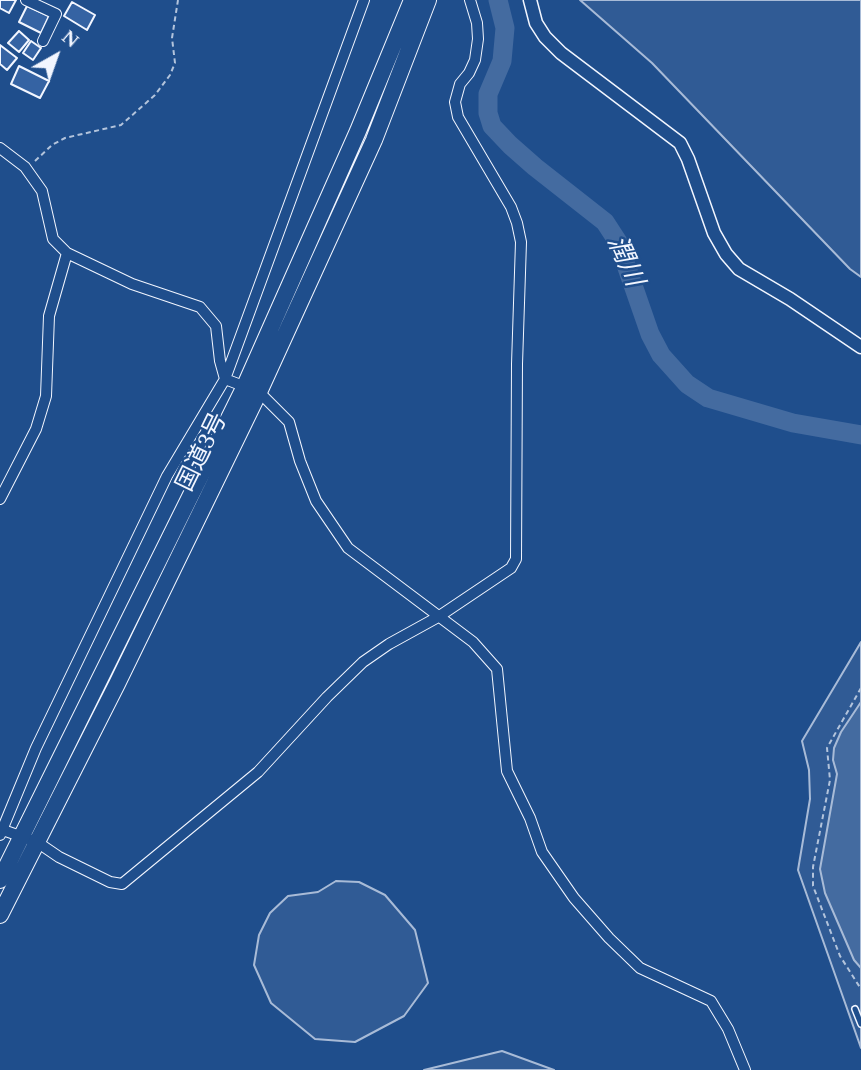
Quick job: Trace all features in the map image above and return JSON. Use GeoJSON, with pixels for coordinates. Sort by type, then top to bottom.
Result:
{"type":"FeatureCollection","features":[{"type":"Feature","properties":{"kind":"highway","name":"国道3号"},"geometry":{"type":"LineString","coordinates":[[252,390],[412,0]]}},
{"type":"Feature","properties":{"kind":"highway","name":"国道3号"},"geometry":{"type":"LineString","coordinates":[[0,915],[30,839],[374,140],[428,0]]}},
{"type":"Feature","properties":{"kind":"highway","name":"国道3号"},"geometry":{"type":"LineString","coordinates":[[0,880],[30,839]]}},
{"type":"Feature","properties":{"kind":"street"},"geometry":{"type":"LineString","coordinates":[[26,0],[56,14],[43,41]]}},
{"type":"Feature","properties":{"kind":"street"},"geometry":{"type":"LineString","coordinates":[[364,0],[225,379],[167,476],[36,748],[1,833],[30,839],[59,857],[110,882],[122,884],[258,772],[327,696],[363,662],[438,617],[511,568],[516,558],[521,242],[511,207],[458,117],[455,102],[460,84],[475,60],[478,39],[478,23],[470,0]]}},
{"type":"Feature","properties":{"kind":"street"},"geometry":{"type":"LineString","coordinates":[[530,0],[536,23],[561,53],[680,143],[714,233],[726,254],[740,269],[861,347]]}},
{"type":"Feature","properties":{"kind":"street"},"geometry":{"type":"LineString","coordinates":[[0,148],[25,167],[43,191],[53,239],[67,253],[132,284],[200,307],[216,326],[225,379]]}},
{"type":"Feature","properties":{"kind":"street"},"geometry":{"type":"LineString","coordinates":[[0,499],[36,429],[46,396],[49,316],[67,253]]}},
{"type":"Feature","properties":{"kind":"street"},"geometry":{"type":"LineString","coordinates":[[225,379],[252,390],[289,422],[300,461],[316,500],[348,548],[473,642],[497,669],[507,771],[530,818],[542,852],[554,871],[609,938],[640,968],[711,1001],[728,1029],[746,1070]]}},
{"type":"Feature","properties":{"kind":"lane"},"geometry":{"type":"LineString","coordinates":[[855,1009],[861,1024]]}},
{"type":"Feature","properties":{"kind":"path"},"geometry":{"type":"LineString","coordinates":[[25,167],[65,138],[121,125],[155,95],[175,63],[172,38],[178,0]]}},
{"type":"Feature","properties":{"kind":"path"},"geometry":{"type":"LineString","coordinates":[[861,688],[827,748],[830,780],[813,867],[813,887],[840,956],[861,989]]}},
{"type":"Feature","properties":{"kind":"shaded area"},"geometry":{"type":"Polygon","coordinates":[[[580,0],[861,0],[861,277],[850,269],[652,63],[580,0]]]}},
{"type":"Feature","properties":{"kind":"shaded area"},"geometry":{"type":"Polygon","coordinates":[[[861,642],[861,1048],[798,870],[810,799],[809,770],[802,741],[861,642]]]}},
{"type":"Feature","properties":{"kind":"shaded area"},"geometry":{"type":"Polygon","coordinates":[[[861,702],[861,968],[854,960],[825,893],[820,869],[837,774],[833,760],[834,748],[861,702]]]}},
{"type":"Feature","properties":{"kind":"shaded area"},"geometry":{"type":"Polygon","coordinates":[[[336,881],[359,882],[385,895],[415,930],[428,983],[404,1016],[355,1042],[315,1039],[271,1003],[254,965],[259,935],[270,913],[288,896],[318,892],[336,881]]]}},
{"type":"Feature","properties":{"kind":"shaded area"},"geometry":{"type":"Polygon","coordinates":[[[502,1051],[554,1070],[424,1070],[502,1051]]]}},
{"type":"Feature","properties":{"kind":"building"},"geometry":{"type":"Polygon","coordinates":[[[0,0],[16,0],[9,13],[0,8],[0,0]]]}},
{"type":"Feature","properties":{"kind":"building"},"geometry":{"type":"Polygon","coordinates":[[[72,2],[95,15],[87,30],[64,16],[72,2]]]}},
{"type":"Feature","properties":{"kind":"building"},"geometry":{"type":"Polygon","coordinates":[[[27,6],[49,16],[41,33],[19,22],[27,6]]]}},
{"type":"Feature","properties":{"kind":"building"},"geometry":{"type":"Polygon","coordinates":[[[19,31],[29,40],[19,52],[8,43],[19,31]]]}},
{"type":"Feature","properties":{"kind":"building"},"geometry":{"type":"Polygon","coordinates":[[[31,41],[41,48],[33,60],[23,53],[31,41]]]}},
{"type":"Feature","properties":{"kind":"building"},"geometry":{"type":"Polygon","coordinates":[[[0,45],[17,58],[7,70],[0,64],[0,45]]]}},
{"type":"Feature","properties":{"kind":"building"},"geometry":{"type":"Polygon","coordinates":[[[19,66],[49,81],[40,98],[11,84],[19,66]]]}},
{"type":"Feature","properties":{"kind":"waterway","name":"潤川"},"geometry":{"type":"LineString","coordinates":[[498,0],[505,28],[502,61],[488,94],[488,113],[492,126],[535,167],[605,222],[618,242],[650,334],[661,355],[687,384],[708,398],[793,423],[861,435]]}}]}
